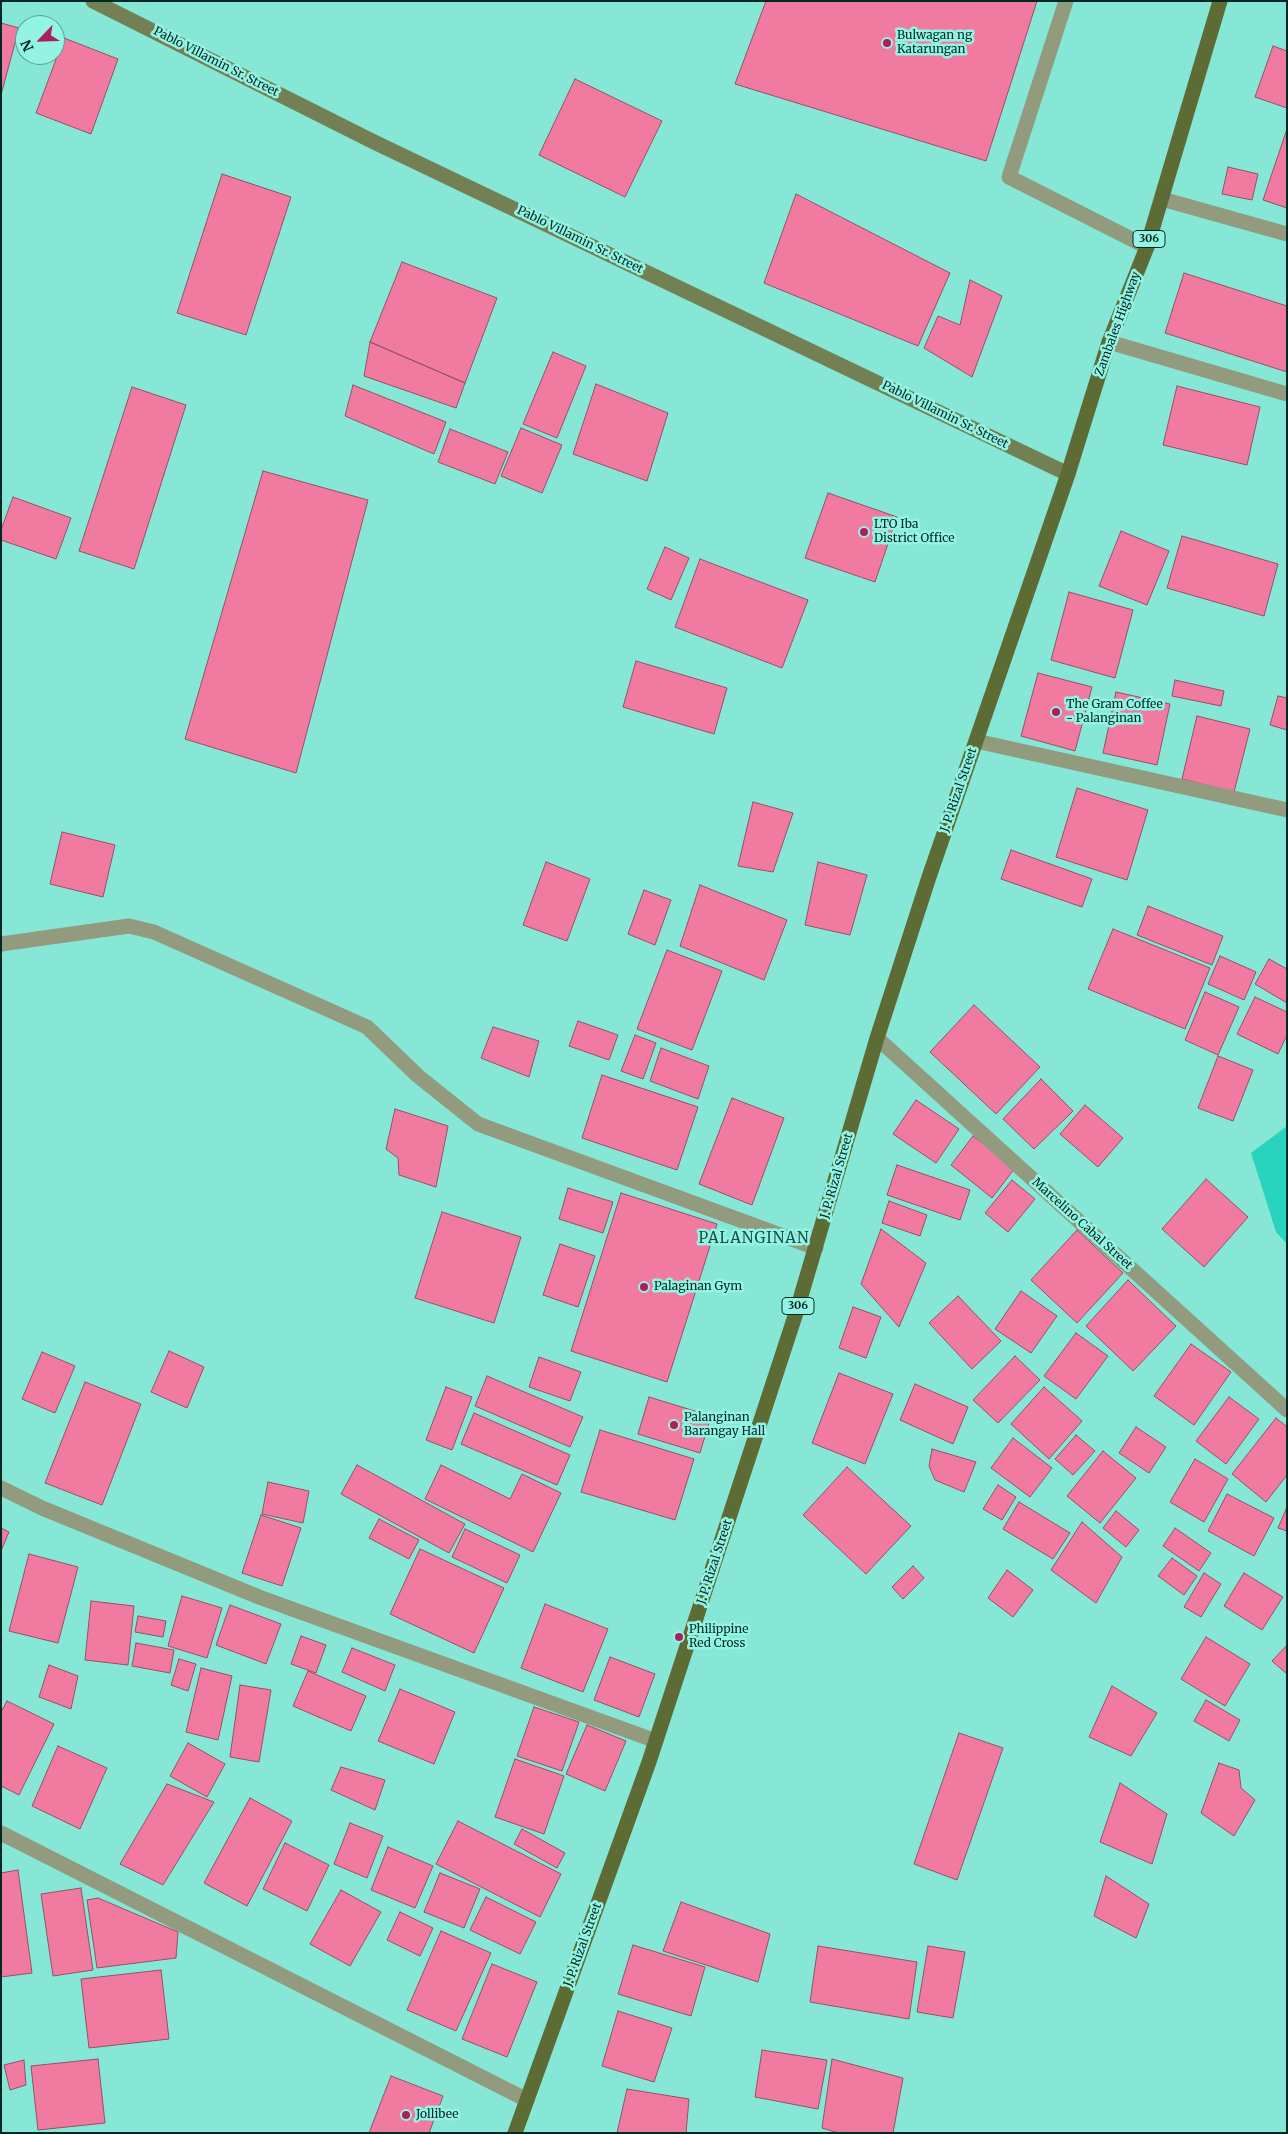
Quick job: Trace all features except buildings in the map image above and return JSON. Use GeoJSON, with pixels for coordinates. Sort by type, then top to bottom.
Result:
{"type":"FeatureCollection","features":[{"type":"Feature","properties":{"kind":"main road","name":"Zambales Highway"},"geometry":{"type":"LineString","coordinates":[[1068,474],[1109,342],[1147,247],[1220,1]]}},
{"type":"Feature","properties":{"kind":"main road","name":"J. P. Rizal Street"},"geometry":{"type":"LineString","coordinates":[[515,2133],[656,1741],[793,1322],[877,1038],[929,877],[1068,474]]}},
{"type":"Feature","properties":{"kind":"street","name":"Pablo Villamin Sr. Street"},"geometry":{"type":"LineString","coordinates":[[93,1],[383,146],[1068,474]]}},
{"type":"Feature","properties":{"kind":"street"},"geometry":{"type":"LineString","coordinates":[[1066,1],[1009,178],[1147,247]]}},
{"type":"Feature","properties":{"kind":"street"},"geometry":{"type":"LineString","coordinates":[[1162,199],[1287,234]]}},
{"type":"Feature","properties":{"kind":"street"},"geometry":{"type":"LineString","coordinates":[[1109,342],[1287,394]]}},
{"type":"Feature","properties":{"kind":"street"},"geometry":{"type":"LineString","coordinates":[[976,741],[1287,810]]}},
{"type":"Feature","properties":{"kind":"street"},"geometry":{"type":"LineString","coordinates":[[1,944],[129,926],[154,932],[367,1027],[418,1076],[478,1124],[816,1248]]}},
{"type":"Feature","properties":{"kind":"street","name":"Marcelino Cabal Street"},"geometry":{"type":"LineString","coordinates":[[877,1038],[1287,1410]]}},
{"type":"Feature","properties":{"kind":"street"},"geometry":{"type":"LineString","coordinates":[[1,1488],[42,1508],[259,1598],[656,1741]]}},
{"type":"Feature","properties":{"kind":"street"},"geometry":{"type":"LineString","coordinates":[[1,1833],[526,2100]]}},
{"type":"Feature","properties":{"kind":"green space"},"geometry":{"type":"Polygon","coordinates":[[[1287,1126],[1287,1244],[1276,1232],[1251,1153],[1287,1126]]]}},
{"type":"Feature","properties":{"kind":"place","name":"Bulwagan ng Katarungan"},"geometry":{"type":"Point","coordinates":[887,43]}},
{"type":"Feature","properties":{"kind":"place","name":"LTO Iba District Office"},"geometry":{"type":"Point","coordinates":[864,532]}},
{"type":"Feature","properties":{"kind":"place","name":"The Gram Coffee - Palanginan"},"geometry":{"type":"Point","coordinates":[1056,712]}},
{"type":"Feature","properties":{"kind":"place","name":"Palaginan Gym"},"geometry":{"type":"Point","coordinates":[644,1287]}},
{"type":"Feature","properties":{"kind":"place","name":"Palanginan Barangay Hall"},"geometry":{"type":"Point","coordinates":[674,1425]}},
{"type":"Feature","properties":{"kind":"place","name":"Philippine Red Cross"},"geometry":{"type":"Point","coordinates":[679,1637]}},
{"type":"Feature","properties":{"kind":"place","name":"Jollibee"},"geometry":{"type":"Point","coordinates":[406,2115]}},
{"type":"Feature","properties":{"kind":"district","name":"PALANGINAN"},"geometry":{"type":"Point","coordinates":[754,1239]}}]}
